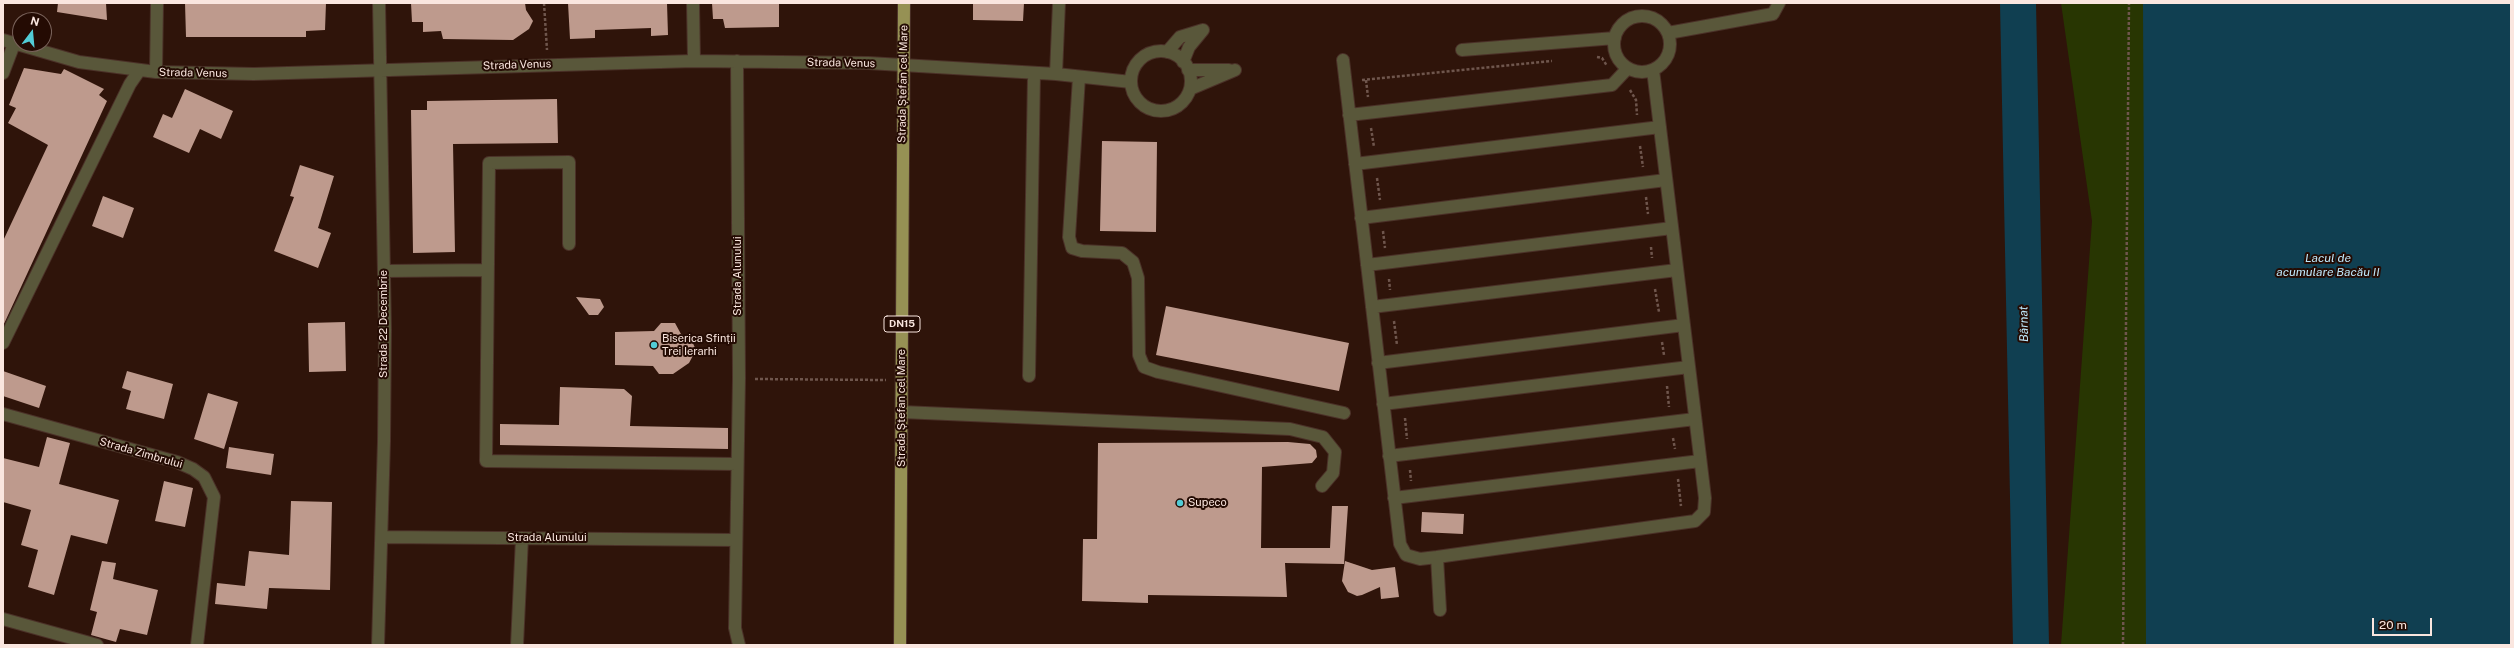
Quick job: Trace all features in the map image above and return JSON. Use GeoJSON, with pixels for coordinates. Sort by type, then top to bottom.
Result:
{"type":"FeatureCollection","features":[{"type":"Feature","properties":{"kind":"main road","name":"Strada Ștefan cel Mare"},"geometry":{"type":"LineString","coordinates":[[900,645],[904,3]]}},
{"type":"Feature","properties":{"kind":"street"},"geometry":{"type":"LineString","coordinates":[[156,72],[157,3]]}},
{"type":"Feature","properties":{"kind":"street","name":"Strada 22 Decembrie"},"geometry":{"type":"LineString","coordinates":[[378,645],[382,537],[384,271],[379,3]]}},
{"type":"Feature","properties":{"kind":"street"},"geometry":{"type":"LineString","coordinates":[[693,3],[694,61]]}},
{"type":"Feature","properties":{"kind":"street"},"geometry":{"type":"LineString","coordinates":[[1056,74],[1059,3]]}},
{"type":"Feature","properties":{"kind":"street"},"geometry":{"type":"LineString","coordinates":[[1668,33],[1773,14],[1779,3]]}},
{"type":"Feature","properties":{"kind":"street"},"geometry":{"type":"LineString","coordinates":[[1640,16],[1657,20],[1668,33],[1670,50],[1666,58],[1653,70],[1645,72],[1628,68],[1616,55],[1615,38],[1624,23],[1640,16]]}},
{"type":"Feature","properties":{"kind":"street"},"geometry":{"type":"LineString","coordinates":[[1167,52],[1180,37],[1203,30],[1189,47],[1186,66],[1190,89]]}},
{"type":"Feature","properties":{"kind":"street"},"geometry":{"type":"LineString","coordinates":[[1462,50],[1615,38]]}},
{"type":"Feature","properties":{"kind":"street"},"geometry":{"type":"LineString","coordinates":[[3,73],[8,42]]}},
{"type":"Feature","properties":{"kind":"street","name":"Strada Venus"},"geometry":{"type":"LineString","coordinates":[[8,42],[79,62],[156,72],[254,74],[548,64],[737,61],[904,65],[1034,74],[1056,74],[1131,82]]}},
{"type":"Feature","properties":{"kind":"street"},"geometry":{"type":"LineString","coordinates":[[1167,52],[1186,66],[1235,70],[1190,89],[1179,105],[1161,111],[1142,105],[1136,97],[1131,82],[1134,68],[1139,60],[1147,54],[1167,52]]}},
{"type":"Feature","properties":{"kind":"street"},"geometry":{"type":"LineString","coordinates":[[1343,60],[1400,544],[1406,555],[1420,559],[1695,521],[1704,512],[1705,498],[1653,70]]}},
{"type":"Feature","properties":{"kind":"street","name":"Strada Alunului"},"geometry":{"type":"LineString","coordinates":[[737,61],[739,378],[735,628],[739,645]]}},
{"type":"Feature","properties":{"kind":"street"},"geometry":{"type":"LineString","coordinates":[[1349,115],[1612,86],[1628,68]]}},
{"type":"Feature","properties":{"kind":"street"},"geometry":{"type":"LineString","coordinates":[[3,343],[130,84],[139,71]]}},
{"type":"Feature","properties":{"kind":"street"},"geometry":{"type":"LineString","coordinates":[[1029,376],[1034,74]]}},
{"type":"Feature","properties":{"kind":"street"},"geometry":{"type":"LineString","coordinates":[[1079,77],[1069,237],[1072,248],[1082,251],[1122,253],[1133,262],[1138,278],[1139,355],[1144,367],[1344,414]]}},
{"type":"Feature","properties":{"kind":"street"},"geometry":{"type":"LineString","coordinates":[[1355,164],[1660,127]]}},
{"type":"Feature","properties":{"kind":"street"},"geometry":{"type":"LineString","coordinates":[[569,244],[569,162],[489,163],[486,461],[737,464]]}},
{"type":"Feature","properties":{"kind":"street"},"geometry":{"type":"LineString","coordinates":[[1361,218],[1666,180]]}},
{"type":"Feature","properties":{"kind":"street"},"geometry":{"type":"LineString","coordinates":[[1367,265],[1672,228]]}},
{"type":"Feature","properties":{"kind":"street"},"geometry":{"type":"LineString","coordinates":[[384,271],[488,270]]}},
{"type":"Feature","properties":{"kind":"street"},"geometry":{"type":"LineString","coordinates":[[1372,308],[1677,270]]}},
{"type":"Feature","properties":{"kind":"street"},"geometry":{"type":"LineString","coordinates":[[1378,362],[1684,325]]}},
{"type":"Feature","properties":{"kind":"street"},"geometry":{"type":"LineString","coordinates":[[1383,404],[1689,367]]}},
{"type":"Feature","properties":{"kind":"street"},"geometry":{"type":"LineString","coordinates":[[902,412],[1290,429],[1323,437],[1335,452],[1333,473],[1322,486]]}},
{"type":"Feature","properties":{"kind":"street","name":"Strada Zimbrului"},"geometry":{"type":"LineString","coordinates":[[3,414],[177,462],[193,469],[204,477],[214,497],[198,645]]}},
{"type":"Feature","properties":{"kind":"street"},"geometry":{"type":"LineString","coordinates":[[1389,456],[1695,419]]}},
{"type":"Feature","properties":{"kind":"street"},"geometry":{"type":"LineString","coordinates":[[1394,498],[1700,461]]}},
{"type":"Feature","properties":{"kind":"street","name":"Strada Alunului"},"geometry":{"type":"LineString","coordinates":[[382,537],[736,540]]}},
{"type":"Feature","properties":{"kind":"street"},"geometry":{"type":"LineString","coordinates":[[516,645],[522,538]]}},
{"type":"Feature","properties":{"kind":"street"},"geometry":{"type":"LineString","coordinates":[[1437,557],[1440,610]]}},
{"type":"Feature","properties":{"kind":"street"},"geometry":{"type":"LineString","coordinates":[[3,619],[97,645]]}},
{"type":"Feature","properties":{"kind":"path"},"geometry":{"type":"LineString","coordinates":[[544,3],[548,64]]}},
{"type":"Feature","properties":{"kind":"path"},"geometry":{"type":"LineString","coordinates":[[2123,645],[2129,3]]}},
{"type":"Feature","properties":{"kind":"path"},"geometry":{"type":"LineString","coordinates":[[1594,57],[1602,58],[1618,79],[1634,94],[1645,183],[1653,273],[1661,328],[1683,522]]}},
{"type":"Feature","properties":{"kind":"path"},"geometry":{"type":"LineString","coordinates":[[1346,82],[1560,60]]}},
{"type":"Feature","properties":{"kind":"path"},"geometry":{"type":"LineString","coordinates":[[739,378],[902,380]]}},
{"type":"Feature","properties":{"kind":"green space","name":"Lacul de acumulare Bacău II"},"geometry":{"type":"Polygon","coordinates":[[[2061,3],[2511,3],[2511,645],[2061,645],[2092,221],[2061,3]]]}},
{"type":"Feature","properties":{"kind":"water","name":"Lacul de acumulare Bacău II"},"geometry":{"type":"Polygon","coordinates":[[[2143,3],[2511,3],[2511,645],[2146,645],[2143,3]]]}},
{"type":"Feature","properties":{"kind":"building"},"geometry":{"type":"Polygon","coordinates":[[[58,3],[106,3],[107,20],[57,12],[58,3]]]}},
{"type":"Feature","properties":{"kind":"building"},"geometry":{"type":"Polygon","coordinates":[[[185,3],[326,3],[325,30],[306,31],[306,37],[186,37],[185,3]]]}},
{"type":"Feature","properties":{"kind":"building"},"geometry":{"type":"Polygon","coordinates":[[[411,3],[525,3],[526,10],[533,21],[529,29],[513,40],[443,39],[441,31],[423,32],[423,22],[412,22],[411,3]]]}},
{"type":"Feature","properties":{"kind":"building"},"geometry":{"type":"Polygon","coordinates":[[[568,3],[667,3],[668,35],[651,36],[651,28],[595,30],[595,38],[570,39],[568,3]]]}},
{"type":"Feature","properties":{"kind":"building"},"geometry":{"type":"Polygon","coordinates":[[[712,3],[779,3],[779,27],[725,28],[723,19],[713,19],[712,3]]]}},
{"type":"Feature","properties":{"kind":"building"},"geometry":{"type":"Polygon","coordinates":[[[973,3],[1024,3],[1023,21],[973,20],[973,3]]]}},
{"type":"Feature","properties":{"kind":"building"},"geometry":{"type":"Polygon","coordinates":[[[24,68],[61,74],[64,69],[104,89],[99,95],[107,101],[3,326],[3,241],[48,145],[8,123],[16,108],[9,105],[24,68]]]}},
{"type":"Feature","properties":{"kind":"building"},"geometry":{"type":"Polygon","coordinates":[[[185,89],[233,111],[221,139],[200,129],[189,153],[153,137],[163,114],[172,118],[185,89]]]}},
{"type":"Feature","properties":{"kind":"building"},"geometry":{"type":"Polygon","coordinates":[[[557,99],[558,143],[453,144],[455,252],[413,253],[411,110],[427,110],[427,101],[557,99]]]}},
{"type":"Feature","properties":{"kind":"building"},"geometry":{"type":"Polygon","coordinates":[[[1102,141],[1157,142],[1156,232],[1100,231],[1102,141]]]}},
{"type":"Feature","properties":{"kind":"building"},"geometry":{"type":"Polygon","coordinates":[[[300,165],[334,176],[318,228],[331,233],[318,268],[274,251],[294,197],[290,196],[300,165]]]}},
{"type":"Feature","properties":{"kind":"building"},"geometry":{"type":"Polygon","coordinates":[[[103,196],[134,208],[123,238],[92,226],[103,196]]]}},
{"type":"Feature","properties":{"kind":"building"},"geometry":{"type":"Polygon","coordinates":[[[576,297],[600,299],[604,307],[598,315],[589,315],[576,297]]]}},
{"type":"Feature","properties":{"kind":"building"},"geometry":{"type":"Polygon","coordinates":[[[1166,306],[1349,343],[1339,391],[1156,355],[1166,306]]]}},
{"type":"Feature","properties":{"kind":"building"},"geometry":{"type":"Polygon","coordinates":[[[345,322],[346,371],[309,372],[308,323],[345,322]]]}},
{"type":"Feature","properties":{"kind":"building","name":"Biserica Sfinții Trei Ierarhi"},"geometry":{"type":"Polygon","coordinates":[[[661,323],[675,323],[681,334],[691,339],[696,350],[689,363],[673,374],[659,374],[653,366],[615,365],[615,332],[654,331],[661,323]]]}},
{"type":"Feature","properties":{"kind":"building"},"geometry":{"type":"Polygon","coordinates":[[[3,371],[46,386],[39,408],[3,396],[3,371]]]}},
{"type":"Feature","properties":{"kind":"building"},"geometry":{"type":"Polygon","coordinates":[[[127,371],[173,384],[164,419],[126,409],[131,391],[122,388],[127,371]]]}},
{"type":"Feature","properties":{"kind":"building"},"geometry":{"type":"Polygon","coordinates":[[[560,387],[624,389],[632,396],[630,426],[728,428],[728,449],[500,445],[500,424],[559,425],[560,387]]]}},
{"type":"Feature","properties":{"kind":"building"},"geometry":{"type":"Polygon","coordinates":[[[208,393],[238,402],[224,449],[194,439],[208,393]]]}},
{"type":"Feature","properties":{"kind":"building"},"geometry":{"type":"Polygon","coordinates":[[[47,437],[70,443],[59,484],[119,500],[107,544],[71,535],[54,595],[28,587],[38,550],[21,545],[31,510],[3,502],[3,458],[39,467],[47,437]]]}},
{"type":"Feature","properties":{"kind":"building","name":"Supeco"},"geometry":{"type":"Polygon","coordinates":[[[1288,442],[1310,444],[1316,450],[1317,457],[1312,463],[1262,467],[1261,548],[1330,548],[1332,506],[1348,506],[1344,564],[1285,563],[1287,597],[1148,595],[1148,603],[1082,601],[1083,539],[1097,539],[1098,443],[1288,442]]]}},
{"type":"Feature","properties":{"kind":"building"},"geometry":{"type":"Polygon","coordinates":[[[229,447],[274,454],[271,475],[226,468],[229,447]]]}},
{"type":"Feature","properties":{"kind":"building"},"geometry":{"type":"Polygon","coordinates":[[[164,481],[193,488],[185,527],[155,521],[164,481]]]}},
{"type":"Feature","properties":{"kind":"building"},"geometry":{"type":"Polygon","coordinates":[[[291,501],[332,502],[330,590],[269,588],[267,609],[215,604],[217,583],[245,586],[249,551],[289,555],[291,501]]]}},
{"type":"Feature","properties":{"kind":"building"},"geometry":{"type":"Polygon","coordinates":[[[1422,512],[1464,514],[1463,534],[1421,532],[1422,512]]]}},
{"type":"Feature","properties":{"kind":"building"},"geometry":{"type":"Polygon","coordinates":[[[102,561],[116,563],[113,579],[158,590],[147,635],[120,629],[116,642],[91,635],[97,612],[90,610],[102,561]]]}},
{"type":"Feature","properties":{"kind":"building"},"geometry":{"type":"Polygon","coordinates":[[[1345,561],[1372,570],[1395,567],[1399,597],[1381,599],[1380,587],[1357,596],[1348,592],[1342,581],[1345,561]]]}},
{"type":"Feature","properties":{"kind":"waterway","name":"Bârnat"},"geometry":{"type":"LineString","coordinates":[[2018,3],[2031,645]]}},
{"type":"Feature","properties":{"kind":"place","name":"Biserica Sfinții Trei Ierarhi"},"geometry":{"type":"Point","coordinates":[654,345]}},
{"type":"Feature","properties":{"kind":"place","name":"Supeco"},"geometry":{"type":"Point","coordinates":[1180,503]}}]}
